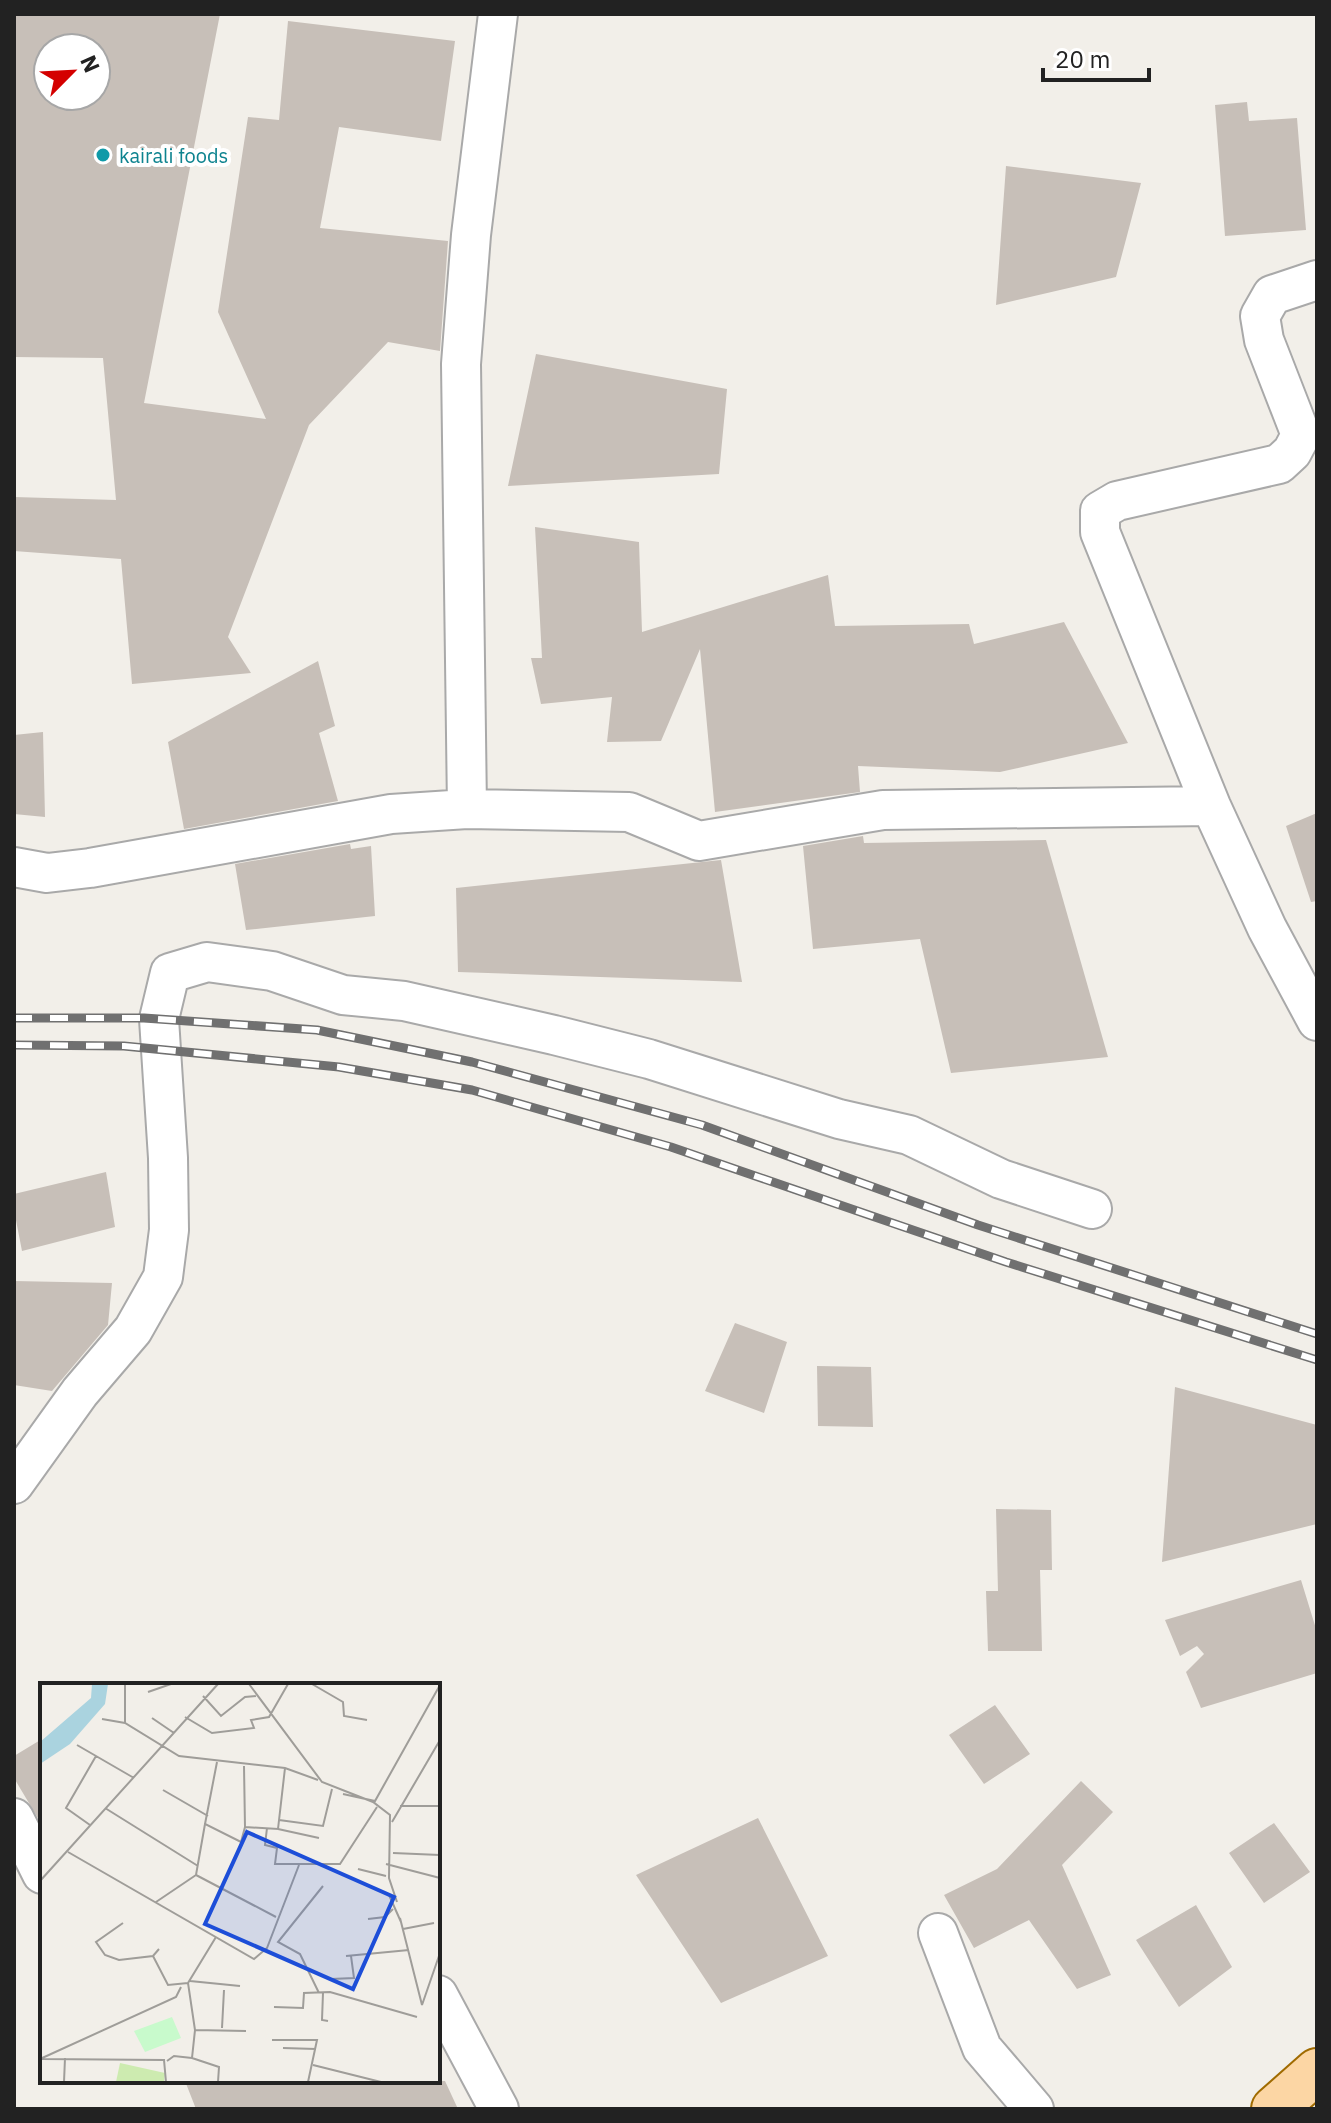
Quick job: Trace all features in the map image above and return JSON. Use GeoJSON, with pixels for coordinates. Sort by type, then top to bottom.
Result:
{"type":"FeatureCollection","features":[{"type":"Feature","properties":{"kind":"main road"},"geometry":{"type":"LineString","coordinates":[[1274,2109],[1317,2071]]}},
{"type":"Feature","properties":{"kind":"street"},"geometry":{"type":"LineString","coordinates":[[467,809],[461,364],[471,235],[498,14]]}},
{"type":"Feature","properties":{"kind":"street"},"geometry":{"type":"LineString","coordinates":[[1317,280],[1272,295],[1260,316],[1264,340],[1301,435],[1292,452],[1279,464],[1117,501],[1100,511],[1100,532],[1211,806],[1267,928],[1317,1021]]}},
{"type":"Feature","properties":{"kind":"street"},"geometry":{"type":"LineString","coordinates":[[14,867],[47,873],[90,868],[391,814],[467,809],[629,812],[699,841],[883,810],[1211,806]]}},
{"type":"Feature","properties":{"kind":"street"},"geometry":{"type":"LineString","coordinates":[[14,1484],[80,1392],[133,1330],[163,1277],[169,1230],[168,1158],[159,1019],[170,973],[207,962],[272,971],[343,995],[404,1001],[649,1059],[839,1119],[909,1135],[1001,1179],[1092,1209]]}},
{"type":"Feature","properties":{"kind":"street"},"geometry":{"type":"LineString","coordinates":[[14,1818],[40,1870]]}},
{"type":"Feature","properties":{"kind":"street"},"geometry":{"type":"LineString","coordinates":[[938,1933],[982,2048],[1034,2109]]}},
{"type":"Feature","properties":{"kind":"street"},"geometry":{"type":"LineString","coordinates":[[440,1999],[499,2109]]}},
{"type":"Feature","properties":{"kind":"building"},"geometry":{"type":"Polygon","coordinates":[[[14,14],[220,14],[144,403],[266,419],[218,312],[248,117],[279,120],[288,21],[455,41],[441,141],[339,127],[320,228],[448,241],[440,351],[388,342],[309,425],[228,637],[251,673],[132,684],[121,559],[14,551],[14,497],[116,500],[103,358],[14,357],[14,14]]]}},
{"type":"Feature","properties":{"kind":"building"},"geometry":{"type":"Polygon","coordinates":[[[1247,102],[1249,121],[1297,118],[1306,230],[1225,236],[1215,105],[1247,102]]]}},
{"type":"Feature","properties":{"kind":"building"},"geometry":{"type":"Polygon","coordinates":[[[1006,166],[1141,183],[1116,277],[996,305],[1006,166]]]}},
{"type":"Feature","properties":{"kind":"building"},"geometry":{"type":"Polygon","coordinates":[[[536,354],[727,389],[719,474],[508,486],[536,354]]]}},
{"type":"Feature","properties":{"kind":"building"},"geometry":{"type":"Polygon","coordinates":[[[535,527],[639,542],[642,632],[828,575],[835,626],[969,624],[974,644],[1064,622],[1128,743],[1000,772],[858,766],[860,792],[715,812],[700,649],[661,741],[607,742],[612,697],[541,704],[531,658],[542,658],[535,527]]]}},
{"type":"Feature","properties":{"kind":"building"},"geometry":{"type":"Polygon","coordinates":[[[318,661],[335,726],[319,733],[338,801],[184,829],[168,742],[318,661]]]}},
{"type":"Feature","properties":{"kind":"building"},"geometry":{"type":"Polygon","coordinates":[[[43,732],[45,817],[14,814],[14,735],[43,732]]]}},
{"type":"Feature","properties":{"kind":"building"},"geometry":{"type":"Polygon","coordinates":[[[1317,813],[1317,901],[1311,902],[1286,826],[1317,813]]]}},
{"type":"Feature","properties":{"kind":"building"},"geometry":{"type":"Polygon","coordinates":[[[863,836],[864,843],[1046,840],[1108,1057],[951,1073],[920,939],[813,949],[803,846],[863,836]]]}},
{"type":"Feature","properties":{"kind":"building"},"geometry":{"type":"Polygon","coordinates":[[[350,844],[351,849],[371,846],[375,916],[246,930],[235,864],[350,844]]]}},
{"type":"Feature","properties":{"kind":"building"},"geometry":{"type":"Polygon","coordinates":[[[721,860],[742,982],[458,972],[456,888],[721,860]]]}},
{"type":"Feature","properties":{"kind":"building"},"geometry":{"type":"Polygon","coordinates":[[[106,1172],[115,1227],[22,1251],[14,1194],[106,1172]]]}},
{"type":"Feature","properties":{"kind":"building"},"geometry":{"type":"Polygon","coordinates":[[[14,1281],[112,1283],[108,1325],[52,1391],[14,1385],[14,1281]]]}},
{"type":"Feature","properties":{"kind":"building"},"geometry":{"type":"Polygon","coordinates":[[[735,1323],[787,1342],[764,1413],[705,1391],[735,1323]]]}},
{"type":"Feature","properties":{"kind":"building"},"geometry":{"type":"Polygon","coordinates":[[[817,1366],[871,1367],[873,1427],[818,1426],[817,1366]]]}},
{"type":"Feature","properties":{"kind":"building"},"geometry":{"type":"Polygon","coordinates":[[[1175,1387],[1317,1425],[1317,1524],[1162,1562],[1175,1387]]]}},
{"type":"Feature","properties":{"kind":"building"},"geometry":{"type":"Polygon","coordinates":[[[996,1509],[1051,1510],[1052,1570],[1040,1570],[1042,1651],[988,1651],[986,1591],[998,1591],[996,1509]]]}},
{"type":"Feature","properties":{"kind":"building"},"geometry":{"type":"Polygon","coordinates":[[[1301,1580],[1317,1632],[1317,1673],[1201,1708],[1186,1672],[1204,1654],[1197,1646],[1180,1656],[1165,1620],[1301,1580]]]}},
{"type":"Feature","properties":{"kind":"building"},"geometry":{"type":"Polygon","coordinates":[[[995,1705],[1030,1754],[984,1784],[949,1735],[995,1705]]]}},
{"type":"Feature","properties":{"kind":"building"},"geometry":{"type":"Polygon","coordinates":[[[40,1740],[40,1822],[14,1778],[14,1756],[40,1740]]]}},
{"type":"Feature","properties":{"kind":"building"},"geometry":{"type":"Polygon","coordinates":[[[1081,1781],[1113,1812],[1062,1865],[1111,1975],[1077,1989],[1029,1920],[974,1948],[944,1895],[997,1869],[1081,1781]]]}},
{"type":"Feature","properties":{"kind":"building"},"geometry":{"type":"Polygon","coordinates":[[[758,1818],[828,1956],[721,2003],[636,1875],[758,1818]]]}},
{"type":"Feature","properties":{"kind":"building"},"geometry":{"type":"Polygon","coordinates":[[[1274,1823],[1310,1872],[1264,1903],[1229,1853],[1274,1823]]]}},
{"type":"Feature","properties":{"kind":"building"},"geometry":{"type":"Polygon","coordinates":[[[1196,1905],[1232,1967],[1179,2007],[1136,1940],[1196,1905]]]}},
{"type":"Feature","properties":{"kind":"building"},"geometry":{"type":"Polygon","coordinates":[[[445,2081],[458,2109],[196,2109],[186,2083],[445,2081]]]}},
{"type":"Feature","properties":{"kind":"railway"},"geometry":{"type":"LineString","coordinates":[[14,1018],[144,1018],[317,1030],[472,1062],[702,1125],[978,1225],[1317,1334]]}},
{"type":"Feature","properties":{"kind":"railway"},"geometry":{"type":"LineString","coordinates":[[14,1045],[124,1046],[339,1067],[472,1090],[671,1147],[1006,1262],[1317,1360]]}},
{"type":"Feature","properties":{"kind":"place","name":"kairali foods"},"geometry":{"type":"Point","coordinates":[103,155]}}]}
